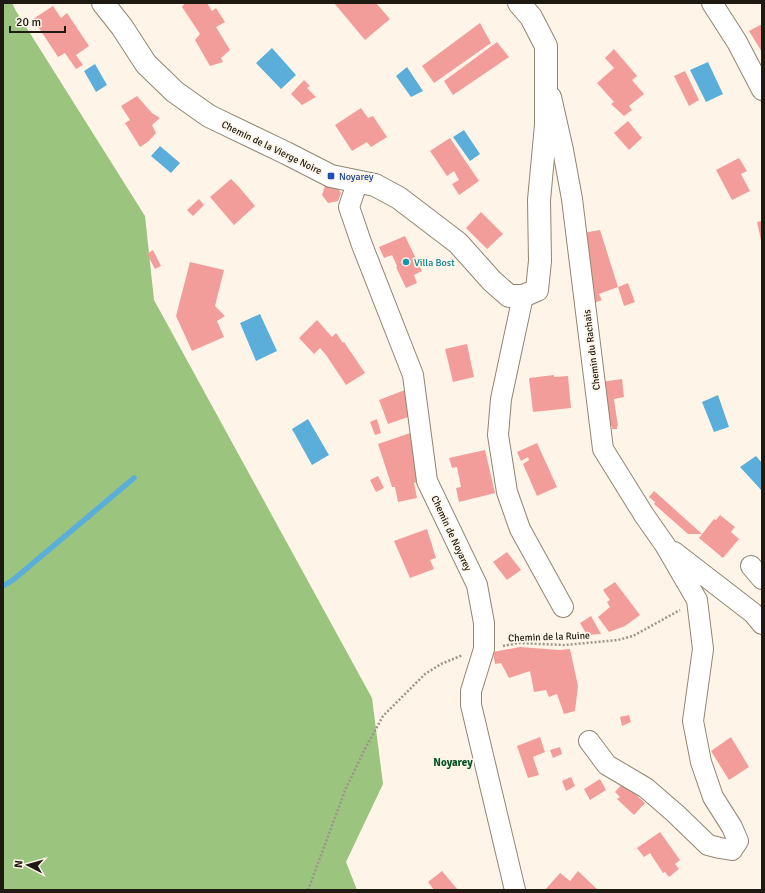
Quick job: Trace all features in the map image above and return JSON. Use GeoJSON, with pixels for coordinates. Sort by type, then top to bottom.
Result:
{"type":"FeatureCollection","features":[{"type":"Feature","properties":{"kind":"street","name":"Chemin de la Vierge Noire"},"geometry":{"type":"LineString","coordinates":[[103,3],[122,27],[146,64],[175,92],[208,116],[286,153],[330,176],[375,185],[399,198],[458,244],[509,296],[523,296]]}},
{"type":"Feature","properties":{"kind":"street"},"geometry":{"type":"LineString","coordinates":[[519,3],[531,17],[546,46],[546,125],[539,200],[540,261],[537,290],[523,296],[501,399],[498,435],[507,492],[520,529],[563,607]]}},
{"type":"Feature","properties":{"kind":"street"},"geometry":{"type":"LineString","coordinates":[[712,3],[737,42],[762,90]]}},
{"type":"Feature","properties":{"kind":"street","name":"Chemin du Rachais"},"geometry":{"type":"LineString","coordinates":[[546,75],[563,150],[572,199],[603,449],[644,515],[665,545],[697,600]]}},
{"type":"Feature","properties":{"kind":"street","name":"Chemin de Noyarey"},"geometry":{"type":"LineString","coordinates":[[355,181],[350,207],[362,244],[413,375],[427,481],[476,585],[484,623],[484,648],[471,692],[471,705],[515,890]]}},
{"type":"Feature","properties":{"kind":"street"},"geometry":{"type":"LineString","coordinates":[[665,545],[759,616]]}},
{"type":"Feature","properties":{"kind":"street"},"geometry":{"type":"LineString","coordinates":[[589,741],[607,765],[646,788],[708,845],[732,850],[738,841],[732,827],[713,797],[701,762],[693,721],[703,649],[697,600]]}},
{"type":"Feature","properties":{"kind":"path","name":"Chemin de la Ruine"},"geometry":{"type":"LineString","coordinates":[[308,890],[346,788],[366,747],[383,716],[425,674],[441,664],[484,648],[518,643],[565,645],[618,640],[632,636],[697,600]]}},
{"type":"Feature","properties":{"kind":"green space"},"geometry":{"type":"Polygon","coordinates":[[[3,3],[12,3],[145,216],[154,300],[372,698],[383,784],[346,862],[357,890],[3,890],[3,3]]]}},
{"type":"Feature","properties":{"kind":"water"},"geometry":{"type":"Polygon","coordinates":[[[272,48],[296,75],[281,89],[256,63],[272,48]]]}},
{"type":"Feature","properties":{"kind":"water"},"geometry":{"type":"Polygon","coordinates":[[[708,62],[723,94],[706,102],[690,70],[708,62]]]}},
{"type":"Feature","properties":{"kind":"water"},"geometry":{"type":"Polygon","coordinates":[[[95,64],[107,85],[96,92],[84,71],[95,64]]]}},
{"type":"Feature","properties":{"kind":"water"},"geometry":{"type":"Polygon","coordinates":[[[407,67],[423,91],[411,97],[396,76],[407,67]]]}},
{"type":"Feature","properties":{"kind":"water"},"geometry":{"type":"Polygon","coordinates":[[[464,130],[480,154],[470,161],[453,137],[464,130]]]}},
{"type":"Feature","properties":{"kind":"water"},"geometry":{"type":"Polygon","coordinates":[[[160,146],[180,163],[171,173],[151,156],[160,146]]]}},
{"type":"Feature","properties":{"kind":"water"},"geometry":{"type":"Polygon","coordinates":[[[260,314],[277,351],[256,361],[240,323],[260,314]]]}},
{"type":"Feature","properties":{"kind":"water"},"geometry":{"type":"Polygon","coordinates":[[[718,395],[729,427],[714,432],[702,402],[718,395]]]}},
{"type":"Feature","properties":{"kind":"water"},"geometry":{"type":"Polygon","coordinates":[[[308,419],[329,455],[312,465],[292,429],[308,419]]]}},
{"type":"Feature","properties":{"kind":"water"},"geometry":{"type":"Polygon","coordinates":[[[756,456],[762,463],[762,491],[740,467],[756,456]]]}},
{"type":"Feature","properties":{"kind":"building"},"geometry":{"type":"Polygon","coordinates":[[[185,3],[207,3],[212,11],[216,8],[225,22],[216,27],[230,50],[221,58],[223,62],[210,66],[195,40],[200,34],[182,7],[185,3]]]}},
{"type":"Feature","properties":{"kind":"building"},"geometry":{"type":"Polygon","coordinates":[[[334,3],[376,3],[390,19],[365,40],[334,3]]]}},
{"type":"Feature","properties":{"kind":"building"},"geometry":{"type":"Polygon","coordinates":[[[53,6],[61,18],[67,13],[89,46],[76,55],[83,65],[76,69],[65,53],[58,57],[33,19],[53,6]]]}},
{"type":"Feature","properties":{"kind":"building"},"geometry":{"type":"Polygon","coordinates":[[[480,23],[491,43],[434,83],[422,66],[480,23]]]}},
{"type":"Feature","properties":{"kind":"building"},"geometry":{"type":"Polygon","coordinates":[[[762,24],[762,52],[749,31],[762,24]]]}},
{"type":"Feature","properties":{"kind":"building"},"geometry":{"type":"Polygon","coordinates":[[[497,42],[509,57],[453,95],[444,81],[497,42]]]}},
{"type":"Feature","properties":{"kind":"building"},"geometry":{"type":"Polygon","coordinates":[[[614,49],[637,76],[632,80],[644,94],[629,106],[632,110],[624,116],[611,104],[614,102],[597,83],[614,68],[605,58],[614,49]]]}},
{"type":"Feature","properties":{"kind":"building"},"geometry":{"type":"Polygon","coordinates":[[[685,71],[699,100],[689,106],[674,76],[685,71]]]}},
{"type":"Feature","properties":{"kind":"building"},"geometry":{"type":"Polygon","coordinates":[[[304,80],[310,86],[307,88],[316,97],[302,105],[291,94],[304,80]]]}},
{"type":"Feature","properties":{"kind":"building"},"geometry":{"type":"Polygon","coordinates":[[[137,96],[152,113],[160,118],[152,125],[156,133],[149,141],[140,147],[125,123],[130,120],[121,106],[137,96]]]}},
{"type":"Feature","properties":{"kind":"building"},"geometry":{"type":"Polygon","coordinates":[[[361,108],[368,118],[373,116],[387,137],[371,147],[367,142],[352,151],[335,125],[361,108]]]}},
{"type":"Feature","properties":{"kind":"building"},"geometry":{"type":"Polygon","coordinates":[[[628,121],[642,138],[629,150],[614,133],[628,121]]]}},
{"type":"Feature","properties":{"kind":"building"},"geometry":{"type":"Polygon","coordinates":[[[450,138],[479,181],[459,195],[452,184],[459,180],[454,171],[447,176],[430,151],[450,138]]]}},
{"type":"Feature","properties":{"kind":"building"},"geometry":{"type":"Polygon","coordinates":[[[739,158],[747,171],[741,174],[750,191],[732,200],[716,170],[739,158]]]}},
{"type":"Feature","properties":{"kind":"building"},"geometry":{"type":"Polygon","coordinates":[[[231,179],[255,206],[234,225],[210,197],[231,179]]]}},
{"type":"Feature","properties":{"kind":"building"},"geometry":{"type":"Polygon","coordinates":[[[335,184],[341,193],[338,201],[328,203],[322,195],[325,186],[335,184]]]}},
{"type":"Feature","properties":{"kind":"building"},"geometry":{"type":"Polygon","coordinates":[[[199,199],[204,205],[193,216],[187,210],[199,199]]]}},
{"type":"Feature","properties":{"kind":"building"},"geometry":{"type":"Polygon","coordinates":[[[481,212],[503,234],[487,249],[466,228],[481,212]]]}},
{"type":"Feature","properties":{"kind":"building"},"geometry":{"type":"Polygon","coordinates":[[[762,221],[762,240],[761,240],[757,222],[762,221]]]}},
{"type":"Feature","properties":{"kind":"building"},"geometry":{"type":"Polygon","coordinates":[[[600,230],[618,287],[599,294],[602,300],[591,304],[583,233],[600,230]]]}},
{"type":"Feature","properties":{"kind":"building","name":"Villa Bost"},"geometry":{"type":"Polygon","coordinates":[[[405,236],[422,271],[414,275],[417,283],[406,288],[392,255],[384,258],[379,247],[405,236]]]}},
{"type":"Feature","properties":{"kind":"building"},"geometry":{"type":"Polygon","coordinates":[[[153,250],[161,266],[155,269],[147,254],[153,250]]]}},
{"type":"Feature","properties":{"kind":"building"},"geometry":{"type":"Polygon","coordinates":[[[190,262],[224,270],[215,306],[225,316],[217,321],[224,337],[192,351],[176,316],[190,262]]]}},
{"type":"Feature","properties":{"kind":"building"},"geometry":{"type":"Polygon","coordinates":[[[628,283],[635,302],[624,306],[618,287],[628,283]]]}},
{"type":"Feature","properties":{"kind":"building"},"geometry":{"type":"Polygon","coordinates":[[[317,320],[332,337],[336,333],[365,373],[346,385],[320,348],[314,354],[299,338],[317,320]]]}},
{"type":"Feature","properties":{"kind":"building"},"geometry":{"type":"Polygon","coordinates":[[[467,344],[474,377],[453,382],[445,349],[467,344]]]}},
{"type":"Feature","properties":{"kind":"building"},"geometry":{"type":"Polygon","coordinates":[[[554,375],[554,377],[568,376],[571,408],[533,412],[529,378],[554,375]]]}},
{"type":"Feature","properties":{"kind":"building"},"geometry":{"type":"Polygon","coordinates":[[[622,379],[624,397],[614,399],[618,426],[617,429],[612,429],[612,426],[607,426],[601,382],[622,379]]]}},
{"type":"Feature","properties":{"kind":"building"},"geometry":{"type":"Polygon","coordinates":[[[410,388],[414,415],[388,424],[379,400],[410,388]]]}},
{"type":"Feature","properties":{"kind":"building"},"geometry":{"type":"Polygon","coordinates":[[[377,419],[381,433],[375,435],[370,422],[377,419]]]}},
{"type":"Feature","properties":{"kind":"building"},"geometry":{"type":"Polygon","coordinates":[[[416,431],[419,482],[414,483],[417,498],[398,502],[395,487],[392,487],[378,444],[416,431]]]}},
{"type":"Feature","properties":{"kind":"building"},"geometry":{"type":"Polygon","coordinates":[[[537,443],[557,487],[537,496],[523,464],[529,460],[528,457],[521,461],[517,452],[537,443]]]}},
{"type":"Feature","properties":{"kind":"building"},"geometry":{"type":"Polygon","coordinates":[[[485,450],[495,493],[459,502],[456,488],[461,487],[457,467],[452,468],[449,458],[485,450]]]}},
{"type":"Feature","properties":{"kind":"building"},"geometry":{"type":"Polygon","coordinates":[[[378,476],[384,488],[376,492],[370,480],[378,476]]]}},
{"type":"Feature","properties":{"kind":"building"},"geometry":{"type":"Polygon","coordinates":[[[654,491],[702,534],[688,534],[654,504],[655,502],[649,497],[654,491]]]}},
{"type":"Feature","properties":{"kind":"building"},"geometry":{"type":"Polygon","coordinates":[[[720,515],[735,527],[731,532],[739,539],[723,558],[699,538],[714,519],[716,520],[720,515]]]}},
{"type":"Feature","properties":{"kind":"building"},"geometry":{"type":"Polygon","coordinates":[[[427,529],[436,558],[430,560],[434,569],[410,578],[394,541],[427,529]]]}},
{"type":"Feature","properties":{"kind":"building"},"geometry":{"type":"Polygon","coordinates":[[[507,552],[521,570],[507,580],[493,562],[507,552]]]}},
{"type":"Feature","properties":{"kind":"building"},"geometry":{"type":"Polygon","coordinates":[[[615,582],[640,615],[625,626],[609,632],[598,617],[610,607],[607,602],[610,600],[603,590],[615,582]]]}},
{"type":"Feature","properties":{"kind":"building"},"geometry":{"type":"Polygon","coordinates":[[[591,616],[601,634],[587,635],[580,623],[591,616]]]}},
{"type":"Feature","properties":{"kind":"building"},"geometry":{"type":"Polygon","coordinates":[[[520,647],[559,650],[570,649],[578,686],[575,711],[564,714],[557,694],[549,697],[546,690],[534,692],[530,671],[509,678],[501,663],[495,664],[493,652],[520,647]]]}},
{"type":"Feature","properties":{"kind":"building"},"geometry":{"type":"Polygon","coordinates":[[[629,715],[631,722],[622,726],[620,717],[629,715]]]}},
{"type":"Feature","properties":{"kind":"building"},"geometry":{"type":"Polygon","coordinates":[[[540,737],[545,752],[533,757],[539,775],[528,778],[517,746],[540,737]]]}},
{"type":"Feature","properties":{"kind":"building"},"geometry":{"type":"Polygon","coordinates":[[[731,737],[749,767],[729,780],[711,751],[731,737]]]}},
{"type":"Feature","properties":{"kind":"building"},"geometry":{"type":"Polygon","coordinates":[[[560,747],[562,754],[553,758],[550,750],[560,747]]]}},
{"type":"Feature","properties":{"kind":"building"},"geometry":{"type":"Polygon","coordinates":[[[571,777],[575,786],[566,791],[562,781],[571,777]]]}},
{"type":"Feature","properties":{"kind":"building"},"geometry":{"type":"Polygon","coordinates":[[[600,779],[606,790],[590,800],[584,789],[600,779]]]}},
{"type":"Feature","properties":{"kind":"building"},"geometry":{"type":"Polygon","coordinates":[[[623,783],[645,803],[634,815],[617,799],[620,797],[615,792],[623,783]]]}},
{"type":"Feature","properties":{"kind":"building"},"geometry":{"type":"Polygon","coordinates":[[[660,832],[680,860],[675,864],[679,869],[669,877],[665,872],[663,873],[650,853],[644,857],[637,848],[660,832]]]}},
{"type":"Feature","properties":{"kind":"building"},"geometry":{"type":"Polygon","coordinates":[[[442,871],[458,890],[434,890],[428,882],[442,871]]]}},
{"type":"Feature","properties":{"kind":"building"},"geometry":{"type":"Polygon","coordinates":[[[578,871],[598,890],[545,890],[560,873],[570,881],[578,871]]]}},
{"type":"Feature","properties":{"kind":"waterway"},"geometry":{"type":"LineString","coordinates":[[3,586],[13,580],[134,478]]}},
{"type":"Feature","properties":{"kind":"place","name":"Noyarey"},"geometry":{"type":"Point","coordinates":[331,176]}},
{"type":"Feature","properties":{"kind":"place","name":"Villa Bost"},"geometry":{"type":"Point","coordinates":[406,262]}},
{"type":"Feature","properties":{"kind":"district","name":"Noyarey"},"geometry":{"type":"Point","coordinates":[453,762]}}]}
